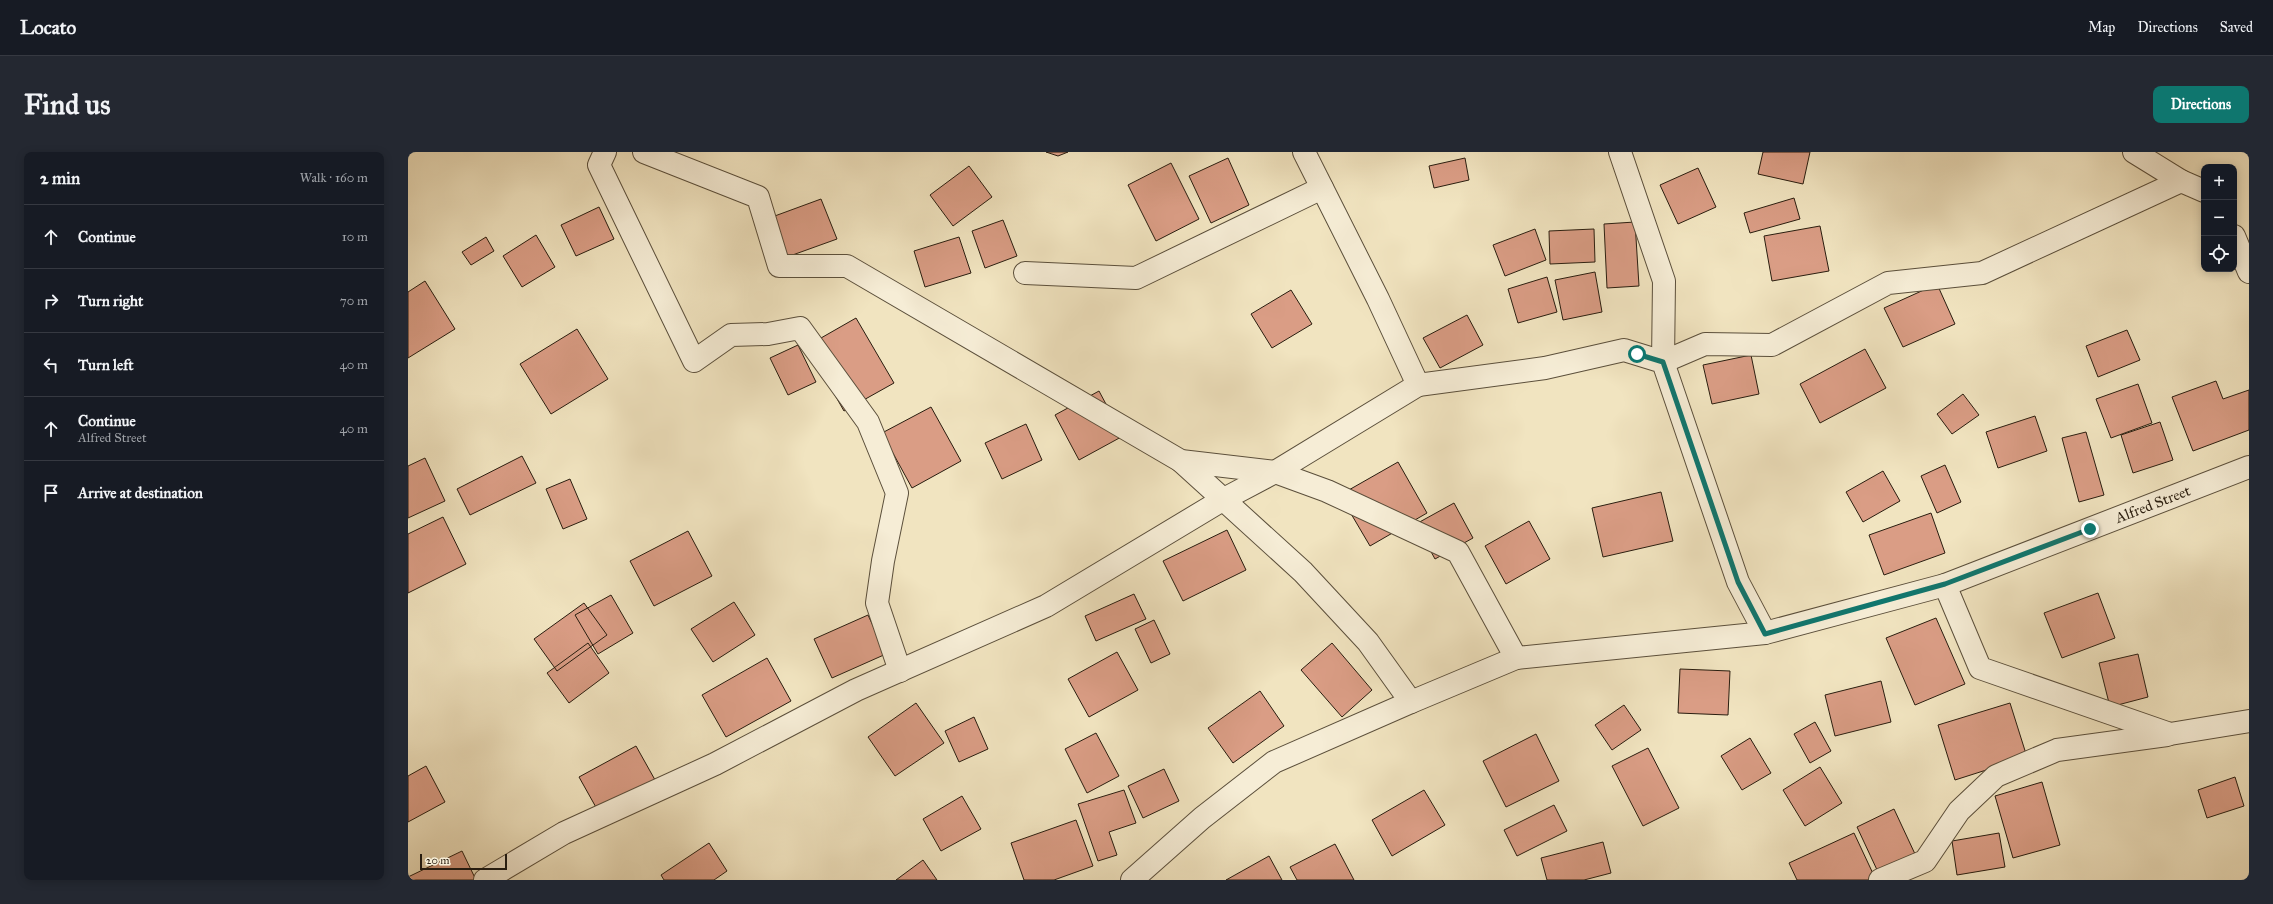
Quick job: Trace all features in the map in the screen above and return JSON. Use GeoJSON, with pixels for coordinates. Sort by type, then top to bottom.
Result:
{"type":"FeatureCollection","features":[{"type":"Feature","properties":{"kind":"street"},"geometry":{"type":"LineString","coordinates":[[605,152],[599,165],[694,361],[731,336],[768,334],[800,328],[868,422],[897,493],[883,561],[877,603],[900,670]]}},
{"type":"Feature","properties":{"kind":"street"},"geometry":{"type":"LineString","coordinates":[[644,152],[758,197],[779,266],[847,266],[1181,461],[1224,498],[1303,572],[1368,642],[1412,702]]}},
{"type":"Feature","properties":{"kind":"street"},"geometry":{"type":"LineString","coordinates":[[1304,152],[1418,386]]}},
{"type":"Feature","properties":{"kind":"street"},"geometry":{"type":"LineString","coordinates":[[1620,152],[1664,281],[1663,362],[1738,582],[1765,634]]}},
{"type":"Feature","properties":{"kind":"street"},"geometry":{"type":"LineString","coordinates":[[2134,152],[2181,181],[2201,190]]}},
{"type":"Feature","properties":{"kind":"street"},"geometry":{"type":"LineString","coordinates":[[485,880],[564,833],[715,764],[856,690],[1046,606],[1224,498],[1274,472],[1418,386],[1545,368],[1624,350],[1663,362],[1705,344],[1772,344],[1888,283],[1982,273],[2181,181]]}},
{"type":"Feature","properties":{"kind":"street"},"geometry":{"type":"LineString","coordinates":[[1025,273],[1136,278],[1322,188]]}},
{"type":"Feature","properties":{"kind":"street"},"geometry":{"type":"LineString","coordinates":[[2237,243],[2249,272]]}},
{"type":"Feature","properties":{"kind":"street"},"geometry":{"type":"LineString","coordinates":[[1181,461],[1274,472],[1327,491],[1458,552],[1516,658]]}},
{"type":"Feature","properties":{"kind":"street","name":"Alfred Street"},"geometry":{"type":"LineString","coordinates":[[1132,880],[1202,818],[1274,762],[1516,658],[1765,634],[1945,584],[2249,467]]}},
{"type":"Feature","properties":{"kind":"street"},"geometry":{"type":"LineString","coordinates":[[1945,584],[1980,668],[2170,734]]}},
{"type":"Feature","properties":{"kind":"street"},"geometry":{"type":"LineString","coordinates":[[1880,880],[1925,860],[1959,811],[1996,776],[2057,750],[2249,721]]}},
{"type":"Feature","properties":{"kind":"building"},"geometry":{"type":"Polygon","coordinates":[[[1046,152],[1068,152],[1058,156],[1046,152]]]}},
{"type":"Feature","properties":{"kind":"building"},"geometry":{"type":"Polygon","coordinates":[[[1763,152],[1810,152],[1803,184],[1758,174],[1763,152]]]}},
{"type":"Feature","properties":{"kind":"building"},"geometry":{"type":"Polygon","coordinates":[[[1228,158],[1249,205],[1211,223],[1189,176],[1228,158]]]}},
{"type":"Feature","properties":{"kind":"building"},"geometry":{"type":"Polygon","coordinates":[[[1465,158],[1469,180],[1434,188],[1429,166],[1465,158]]]}},
{"type":"Feature","properties":{"kind":"building"},"geometry":{"type":"Polygon","coordinates":[[[1171,163],[1199,219],[1156,241],[1128,185],[1171,163]]]}},
{"type":"Feature","properties":{"kind":"building"},"geometry":{"type":"Polygon","coordinates":[[[969,166],[992,197],[953,226],[930,195],[969,166]]]}},
{"type":"Feature","properties":{"kind":"building"},"geometry":{"type":"Polygon","coordinates":[[[1698,168],[1716,207],[1678,224],[1660,185],[1698,168]]]}},
{"type":"Feature","properties":{"kind":"building"},"geometry":{"type":"Polygon","coordinates":[[[1794,198],[1800,219],[1750,233],[1744,213],[1794,198]]]}},
{"type":"Feature","properties":{"kind":"building"},"geometry":{"type":"Polygon","coordinates":[[[821,199],[837,239],[787,257],[772,217],[821,199]]]}},
{"type":"Feature","properties":{"kind":"building"},"geometry":{"type":"Polygon","coordinates":[[[599,207],[614,239],[576,256],[561,225],[599,207]]]}},
{"type":"Feature","properties":{"kind":"building"},"geometry":{"type":"Polygon","coordinates":[[[1003,220],[1017,256],[985,268],[972,231],[1003,220]]]}},
{"type":"Feature","properties":{"kind":"building"},"geometry":{"type":"Polygon","coordinates":[[[1635,222],[1639,286],[1607,288],[1604,224],[1635,222]]]}},
{"type":"Feature","properties":{"kind":"building"},"geometry":{"type":"Polygon","coordinates":[[[1820,226],[1829,271],[1772,281],[1764,236],[1820,226]]]}},
{"type":"Feature","properties":{"kind":"building"},"geometry":{"type":"Polygon","coordinates":[[[1535,229],[1546,260],[1505,276],[1493,245],[1535,229]]]}},
{"type":"Feature","properties":{"kind":"building"},"geometry":{"type":"Polygon","coordinates":[[[1594,229],[1595,262],[1550,264],[1549,231],[1594,229]]]}},
{"type":"Feature","properties":{"kind":"building"},"geometry":{"type":"Polygon","coordinates":[[[536,235],[555,267],[522,287],[503,256],[536,235]]]}},
{"type":"Feature","properties":{"kind":"building"},"geometry":{"type":"Polygon","coordinates":[[[486,237],[494,251],[471,265],[462,252],[486,237]]]}},
{"type":"Feature","properties":{"kind":"building"},"geometry":{"type":"Polygon","coordinates":[[[959,237],[971,273],[925,287],[914,251],[959,237]]]}},
{"type":"Feature","properties":{"kind":"building"},"geometry":{"type":"Polygon","coordinates":[[[1595,272],[1602,312],[1563,320],[1555,280],[1595,272]]]}},
{"type":"Feature","properties":{"kind":"building"},"geometry":{"type":"Polygon","coordinates":[[[1547,277],[1557,312],[1518,323],[1508,289],[1547,277]]]}},
{"type":"Feature","properties":{"kind":"building"},"geometry":{"type":"Polygon","coordinates":[[[425,281],[455,329],[408,358],[408,292],[425,281]]]}},
{"type":"Feature","properties":{"kind":"building"},"geometry":{"type":"Polygon","coordinates":[[[1937,284],[1955,324],[1903,347],[1884,308],[1937,284]]]}},
{"type":"Feature","properties":{"kind":"building"},"geometry":{"type":"Polygon","coordinates":[[[1291,290],[1312,324],[1272,348],[1251,314],[1291,290]]]}},
{"type":"Feature","properties":{"kind":"building"},"geometry":{"type":"Polygon","coordinates":[[[1467,315],[1483,345],[1440,368],[1423,338],[1467,315]]]}},
{"type":"Feature","properties":{"kind":"building"},"geometry":{"type":"Polygon","coordinates":[[[856,318],[894,383],[844,411],[807,346],[856,318]]]}},
{"type":"Feature","properties":{"kind":"building"},"geometry":{"type":"Polygon","coordinates":[[[577,329],[608,379],[551,414],[520,364],[577,329]]]}},
{"type":"Feature","properties":{"kind":"building"},"geometry":{"type":"Polygon","coordinates":[[[2127,330],[2140,360],[2098,377],[2086,346],[2127,330]]]}},
{"type":"Feature","properties":{"kind":"building"},"geometry":{"type":"Polygon","coordinates":[[[798,345],[816,382],[788,395],[770,358],[798,345]]]}},
{"type":"Feature","properties":{"kind":"building"},"geometry":{"type":"Polygon","coordinates":[[[1865,349],[1886,388],[1820,423],[1800,384],[1865,349]]]}},
{"type":"Feature","properties":{"kind":"building"},"geometry":{"type":"Polygon","coordinates":[[[1751,355],[1759,394],[1712,404],[1703,365],[1751,355]]]}},
{"type":"Feature","properties":{"kind":"building"},"geometry":{"type":"Polygon","coordinates":[[[2216,381],[2223,399],[2249,390],[2249,430],[2193,451],[2172,397],[2216,381]]]}},
{"type":"Feature","properties":{"kind":"building"},"geometry":{"type":"Polygon","coordinates":[[[2138,384],[2152,423],[2111,438],[2096,399],[2138,384]]]}},
{"type":"Feature","properties":{"kind":"building"},"geometry":{"type":"Polygon","coordinates":[[[1099,391],[1123,436],[1079,460],[1055,415],[1099,391]]]}},
{"type":"Feature","properties":{"kind":"building"},"geometry":{"type":"Polygon","coordinates":[[[1963,394],[1979,415],[1952,434],[1937,414],[1963,394]]]}},
{"type":"Feature","properties":{"kind":"building"},"geometry":{"type":"Polygon","coordinates":[[[931,407],[961,461],[912,488],[882,433],[931,407]]]}},
{"type":"Feature","properties":{"kind":"building"},"geometry":{"type":"Polygon","coordinates":[[[2035,416],[2047,451],[1998,468],[1986,432],[2035,416]]]}},
{"type":"Feature","properties":{"kind":"building"},"geometry":{"type":"Polygon","coordinates":[[[2160,422],[2173,460],[2133,473],[2121,435],[2160,422]]]}},
{"type":"Feature","properties":{"kind":"building"},"geometry":{"type":"Polygon","coordinates":[[[1026,424],[1042,460],[1002,479],[985,443],[1026,424]]]}},
{"type":"Feature","properties":{"kind":"building"},"geometry":{"type":"Polygon","coordinates":[[[2086,432],[2104,495],[2079,502],[2062,438],[2086,432]]]}},
{"type":"Feature","properties":{"kind":"building"},"geometry":{"type":"Polygon","coordinates":[[[522,456],[536,483],[470,515],[457,489],[522,456]]]}},
{"type":"Feature","properties":{"kind":"building"},"geometry":{"type":"Polygon","coordinates":[[[425,458],[445,501],[408,518],[408,466],[425,458]]]}},
{"type":"Feature","properties":{"kind":"building"},"geometry":{"type":"Polygon","coordinates":[[[1398,462],[1427,513],[1370,546],[1340,495],[1398,462]]]}},
{"type":"Feature","properties":{"kind":"building"},"geometry":{"type":"Polygon","coordinates":[[[1945,465],[1961,502],[1937,513],[1921,476],[1945,465]]]}},
{"type":"Feature","properties":{"kind":"building"},"geometry":{"type":"Polygon","coordinates":[[[1883,471],[1900,501],[1863,522],[1846,492],[1883,471]]]}},
{"type":"Feature","properties":{"kind":"building"},"geometry":{"type":"Polygon","coordinates":[[[570,479],[587,519],[563,529],[546,489],[570,479]]]}},
{"type":"Feature","properties":{"kind":"building"},"geometry":{"type":"Polygon","coordinates":[[[1661,492],[1673,541],[1603,557],[1592,508],[1661,492]]]}},
{"type":"Feature","properties":{"kind":"building"},"geometry":{"type":"Polygon","coordinates":[[[1454,503],[1473,538],[1435,559],[1416,524],[1454,503]]]}},
{"type":"Feature","properties":{"kind":"building"},"geometry":{"type":"Polygon","coordinates":[[[1931,513],[1945,553],[1884,575],[1869,535],[1931,513]]]}},
{"type":"Feature","properties":{"kind":"building"},"geometry":{"type":"Polygon","coordinates":[[[443,517],[466,564],[408,593],[408,534],[443,517]]]}},
{"type":"Feature","properties":{"kind":"building"},"geometry":{"type":"Polygon","coordinates":[[[1529,521],[1550,559],[1506,584],[1485,546],[1529,521]]]}},
{"type":"Feature","properties":{"kind":"building"},"geometry":{"type":"Polygon","coordinates":[[[1227,530],[1246,570],[1183,601],[1163,561],[1227,530]]]}},
{"type":"Feature","properties":{"kind":"building"},"geometry":{"type":"Polygon","coordinates":[[[688,531],[712,576],[654,606],[630,561],[688,531]]]}},
{"type":"Feature","properties":{"kind":"building"},"geometry":{"type":"Polygon","coordinates":[[[2098,593],[2115,638],[2062,658],[2044,613],[2098,593]]]}},
{"type":"Feature","properties":{"kind":"building"},"geometry":{"type":"Polygon","coordinates":[[[1134,594],[1146,619],[1096,641],[1085,616],[1134,594]]]}},
{"type":"Feature","properties":{"kind":"building"},"geometry":{"type":"Polygon","coordinates":[[[611,595],[633,633],[598,654],[575,615],[611,595]]]}},
{"type":"Feature","properties":{"kind":"building"},"geometry":{"type":"Polygon","coordinates":[[[734,602],[755,635],[713,662],[691,629],[734,602]]]}},
{"type":"Feature","properties":{"kind":"building"},"geometry":{"type":"Polygon","coordinates":[[[584,603],[607,635],[557,671],[534,639],[584,603]]]}},
{"type":"Feature","properties":{"kind":"building"},"geometry":{"type":"Polygon","coordinates":[[[868,615],[886,654],[832,678],[814,639],[868,615]]]}},
{"type":"Feature","properties":{"kind":"building"},"geometry":{"type":"Polygon","coordinates":[[[1936,618],[1965,684],[1915,705],[1886,638],[1936,618]]]}},
{"type":"Feature","properties":{"kind":"building"},"geometry":{"type":"Polygon","coordinates":[[[1154,620],[1170,654],[1151,663],[1135,629],[1154,620]]]}},
{"type":"Feature","properties":{"kind":"building"},"geometry":{"type":"Polygon","coordinates":[[[588,643],[609,673],[569,703],[547,673],[588,643]]]}},
{"type":"Feature","properties":{"kind":"building"},"geometry":{"type":"Polygon","coordinates":[[[1332,643],[1372,690],[1342,717],[1301,670],[1332,643]]]}},
{"type":"Feature","properties":{"kind":"building"},"geometry":{"type":"Polygon","coordinates":[[[1117,652],[1138,690],[1089,717],[1068,679],[1117,652]]]}},
{"type":"Feature","properties":{"kind":"building"},"geometry":{"type":"Polygon","coordinates":[[[2138,654],[2148,697],[2110,707],[2099,663],[2138,654]]]}},
{"type":"Feature","properties":{"kind":"building"},"geometry":{"type":"Polygon","coordinates":[[[767,658],[791,701],[726,737],[702,695],[767,658]]]}},
{"type":"Feature","properties":{"kind":"building"},"geometry":{"type":"Polygon","coordinates":[[[1680,669],[1730,671],[1728,715],[1678,713],[1680,669]]]}},
{"type":"Feature","properties":{"kind":"building"},"geometry":{"type":"Polygon","coordinates":[[[1881,681],[1891,722],[1835,736],[1825,695],[1881,681]]]}},
{"type":"Feature","properties":{"kind":"building"},"geometry":{"type":"Polygon","coordinates":[[[1260,691],[1284,726],[1233,763],[1208,728],[1260,691]]]}},
{"type":"Feature","properties":{"kind":"building"},"geometry":{"type":"Polygon","coordinates":[[[916,703],[944,743],[895,776],[868,737],[916,703]]]}},
{"type":"Feature","properties":{"kind":"building"},"geometry":{"type":"Polygon","coordinates":[[[2010,703],[2027,757],[1955,780],[1938,725],[2010,703]]]}},
{"type":"Feature","properties":{"kind":"building"},"geometry":{"type":"Polygon","coordinates":[[[1624,705],[1641,730],[1612,750],[1595,725],[1624,705]]]}},
{"type":"Feature","properties":{"kind":"building"},"geometry":{"type":"Polygon","coordinates":[[[974,717],[988,749],[959,762],[945,731],[974,717]]]}},
{"type":"Feature","properties":{"kind":"building"},"geometry":{"type":"Polygon","coordinates":[[[1815,722],[1831,751],[1810,763],[1794,734],[1815,722]]]}},
{"type":"Feature","properties":{"kind":"building"},"geometry":{"type":"Polygon","coordinates":[[[1096,733],[1119,776],[1087,793],[1065,749],[1096,733]]]}},
{"type":"Feature","properties":{"kind":"building"},"geometry":{"type":"Polygon","coordinates":[[[1536,734],[1559,781],[1506,807],[1483,761],[1536,734]]]}},
{"type":"Feature","properties":{"kind":"building"},"geometry":{"type":"Polygon","coordinates":[[[1750,738],[1771,773],[1742,790],[1721,756],[1750,738]]]}},
{"type":"Feature","properties":{"kind":"building"},"geometry":{"type":"Polygon","coordinates":[[[636,746],[659,787],[602,818],[579,777],[636,746]]]}},
{"type":"Feature","properties":{"kind":"building"},"geometry":{"type":"Polygon","coordinates":[[[1648,748],[1679,808],[1643,826],[1612,766],[1648,748]]]}},
{"type":"Feature","properties":{"kind":"building"},"geometry":{"type":"Polygon","coordinates":[[[426,766],[445,802],[408,822],[408,776],[426,766]]]}},
{"type":"Feature","properties":{"kind":"building"},"geometry":{"type":"Polygon","coordinates":[[[1820,767],[1842,803],[1805,826],[1783,790],[1820,767]]]}},
{"type":"Feature","properties":{"kind":"building"},"geometry":{"type":"Polygon","coordinates":[[[1164,769],[1179,801],[1143,818],[1128,786],[1164,769]]]}},
{"type":"Feature","properties":{"kind":"building"},"geometry":{"type":"Polygon","coordinates":[[[2235,777],[2244,806],[2207,818],[2198,790],[2235,777]]]}},
{"type":"Feature","properties":{"kind":"building"},"geometry":{"type":"Polygon","coordinates":[[[2042,782],[2060,845],[2013,858],[1995,796],[2042,782]]]}},
{"type":"Feature","properties":{"kind":"building"},"geometry":{"type":"Polygon","coordinates":[[[1124,790],[1136,823],[1109,832],[1117,855],[1098,861],[1078,804],[1124,790]]]}},
{"type":"Feature","properties":{"kind":"building"},"geometry":{"type":"Polygon","coordinates":[[[1424,790],[1445,825],[1392,856],[1372,820],[1424,790]]]}},
{"type":"Feature","properties":{"kind":"building"},"geometry":{"type":"Polygon","coordinates":[[[962,796],[981,829],[941,851],[923,819],[962,796]]]}},
{"type":"Feature","properties":{"kind":"building"},"geometry":{"type":"Polygon","coordinates":[[[1554,805],[1567,831],[1517,856],[1504,830],[1554,805]]]}},
{"type":"Feature","properties":{"kind":"building"},"geometry":{"type":"Polygon","coordinates":[[[1894,809],[1915,854],[1878,872],[1857,827],[1894,809]]]}},
{"type":"Feature","properties":{"kind":"building"},"geometry":{"type":"Polygon","coordinates":[[[1076,820],[1093,866],[1054,880],[1024,880],[1011,843],[1076,820]]]}},
{"type":"Feature","properties":{"kind":"building"},"geometry":{"type":"Polygon","coordinates":[[[1854,833],[1876,880],[1797,880],[1789,863],[1854,833]]]}},
{"type":"Feature","properties":{"kind":"building"},"geometry":{"type":"Polygon","coordinates":[[[1999,833],[2005,867],[1957,875],[1952,841],[1999,833]]]}},
{"type":"Feature","properties":{"kind":"building"},"geometry":{"type":"Polygon","coordinates":[[[1603,842],[1611,873],[1584,880],[1547,880],[1541,858],[1603,842]]]}},
{"type":"Feature","properties":{"kind":"building"},"geometry":{"type":"Polygon","coordinates":[[[709,843],[727,871],[714,880],[664,880],[661,875],[709,843]]]}},
{"type":"Feature","properties":{"kind":"building"},"geometry":{"type":"Polygon","coordinates":[[[1335,844],[1354,880],[1297,880],[1290,867],[1335,844]]]}},
{"type":"Feature","properties":{"kind":"building"},"geometry":{"type":"Polygon","coordinates":[[[462,851],[476,880],[408,880],[408,877],[462,851]]]}},
{"type":"Feature","properties":{"kind":"building"},"geometry":{"type":"Polygon","coordinates":[[[1269,856],[1282,880],[1226,880],[1269,856]]]}},
{"type":"Feature","properties":{"kind":"building"},"geometry":{"type":"Polygon","coordinates":[[[923,860],[937,880],[896,880],[923,860]]]}},
{"type":"Feature","properties":{"kind":"route"},"geometry":{"type":"LineString","coordinates":[[1637,354],[1663,362],[1738,582],[1765,634],[1945,584],[2090,529]]}}]}
